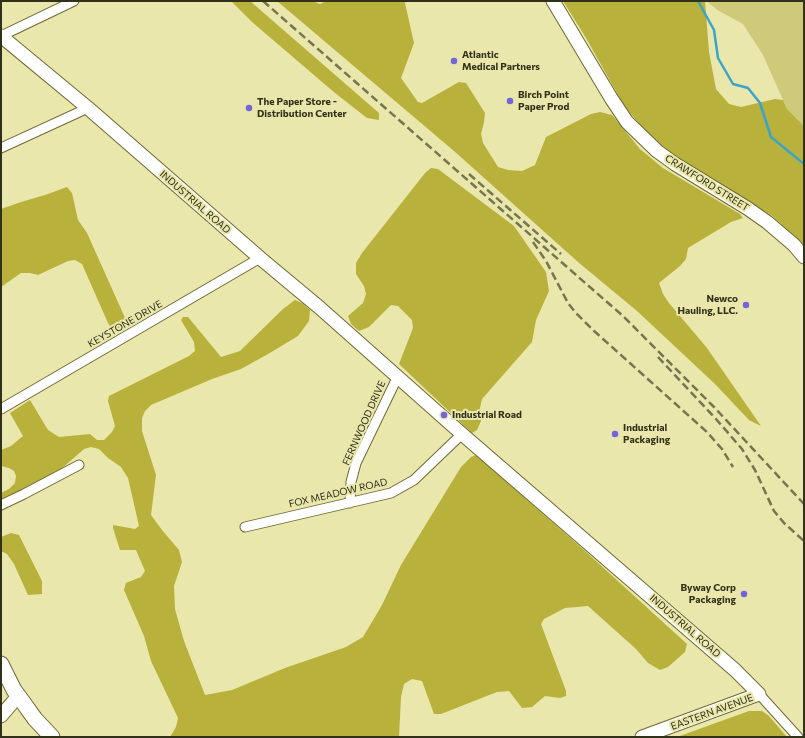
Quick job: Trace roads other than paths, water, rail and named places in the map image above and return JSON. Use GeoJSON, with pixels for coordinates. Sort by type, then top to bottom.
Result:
{"type":"FeatureCollection","features":[{"type":"Feature","properties":{"kind":"main road"},"geometry":{"type":"LineString","coordinates":[[1,664],[18,696],[35,719],[52,737]]}},
{"type":"Feature","properties":{"kind":"street"},"geometry":{"type":"LineString","coordinates":[[1,36],[74,1]]}},
{"type":"Feature","properties":{"kind":"street","name":"CRAWFORD STREET"},"geometry":{"type":"LineString","coordinates":[[553,1],[611,98],[632,127],[657,151],[675,164],[767,222],[794,245],[804,257]]}},
{"type":"Feature","properties":{"kind":"street","name":"INDUSTRIAL ROAD"},"geometry":{"type":"LineString","coordinates":[[1,36],[88,108],[260,258],[320,308],[462,434],[729,664],[798,737]]}},
{"type":"Feature","properties":{"kind":"street"},"geometry":{"type":"LineString","coordinates":[[1,148],[88,108]]}},
{"type":"Feature","properties":{"kind":"street","name":"KEYSTONE DRIVE"},"geometry":{"type":"LineString","coordinates":[[1,409],[260,258]]}},
{"type":"Feature","properties":{"kind":"street","name":"FERNWOOD DRIVE"},"geometry":{"type":"LineString","coordinates":[[350,503],[351,482],[356,463],[398,376]]}},
{"type":"Feature","properties":{"kind":"street","name":"FOX MEADOW ROAD"},"geometry":{"type":"LineString","coordinates":[[245,527],[391,493],[414,480],[462,434]]}},
{"type":"Feature","properties":{"kind":"street"},"geometry":{"type":"LineString","coordinates":[[1,505],[79,465]]}},
{"type":"Feature","properties":{"kind":"street","name":"EASTERN AVENUE"},"geometry":{"type":"LineString","coordinates":[[642,737],[759,694]]}},
{"type":"Feature","properties":{"kind":"street"},"geometry":{"type":"LineString","coordinates":[[1,716],[18,696]]}},
{"type":"Feature","properties":{"kind":"waterway"},"geometry":{"type":"LineString","coordinates":[[698,1],[714,30],[718,58],[733,84],[748,88],[760,103],[771,137],[804,164]]}},
{"type":"Feature","properties":{"kind":"railway"},"geometry":{"type":"LineString","coordinates":[[263,1],[623,316],[714,407],[804,504]]}},
{"type":"Feature","properties":{"kind":"railway"},"geometry":{"type":"LineString","coordinates":[[469,174],[561,254]]}},
{"type":"Feature","properties":{"kind":"railway"},"geometry":{"type":"LineString","coordinates":[[533,242],[546,261],[568,303],[575,312],[593,330],[707,432],[722,449],[733,467]]}},
{"type":"Feature","properties":{"kind":"railway"},"geometry":{"type":"LineString","coordinates":[[658,357],[742,449],[755,470],[774,511],[784,523],[804,541]]}},
{"type":"Feature","properties":{"kind":"place","name":"Atlantic Medical Partners"},"geometry":{"type":"Point","coordinates":[454,61]}},
{"type":"Feature","properties":{"kind":"place","name":"Birch Point Paper Prod"},"geometry":{"type":"Point","coordinates":[510,101]}},
{"type":"Feature","properties":{"kind":"place","name":"The Paper Store - Distribution Center"},"geometry":{"type":"Point","coordinates":[249,108]}},
{"type":"Feature","properties":{"kind":"place","name":"Newco Hauling, LLC."},"geometry":{"type":"Point","coordinates":[746,305]}},
{"type":"Feature","properties":{"kind":"place","name":"Industrial Road"},"geometry":{"type":"Point","coordinates":[444,415]}},
{"type":"Feature","properties":{"kind":"place","name":"Industrial Packaging"},"geometry":{"type":"Point","coordinates":[615,434]}},
{"type":"Feature","properties":{"kind":"place","name":"Byway Corp Packaging"},"geometry":{"type":"Point","coordinates":[744,594]}}]}
